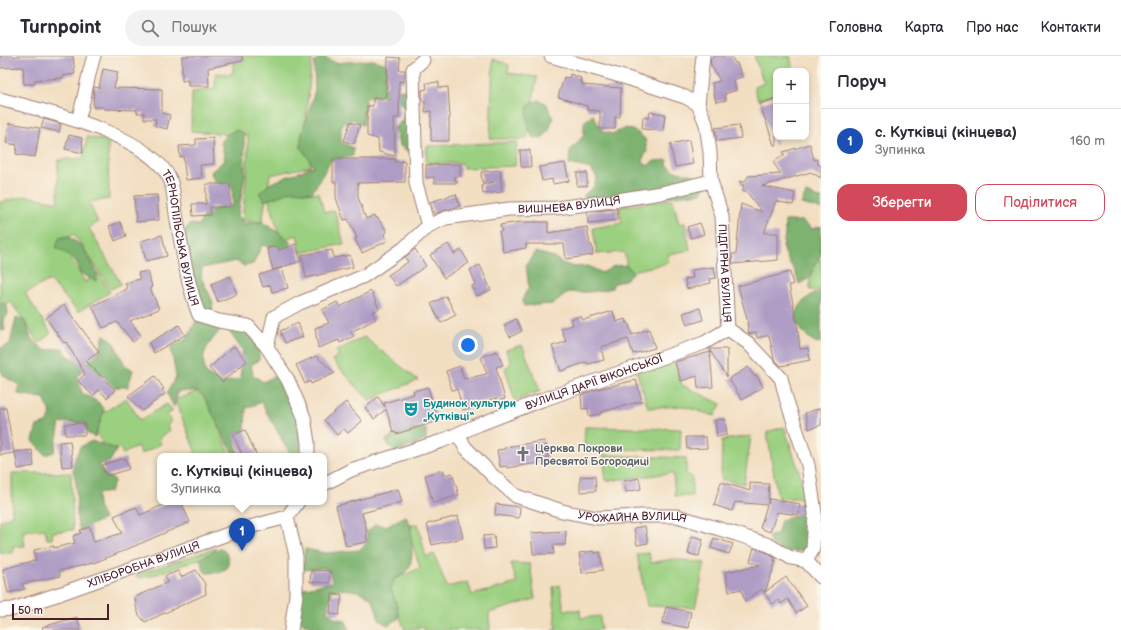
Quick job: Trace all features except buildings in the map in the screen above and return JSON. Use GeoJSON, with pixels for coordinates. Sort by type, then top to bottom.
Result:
{"type":"FeatureCollection","features":[{"type":"Feature","properties":{"kind":"street"},"geometry":{"type":"LineString","coordinates":[[78,120],[94,56]]}},
{"type":"Feature","properties":{"kind":"street"},"geometry":{"type":"LineString","coordinates":[[551,56],[678,95],[698,104]]}},
{"type":"Feature","properties":{"kind":"street","name":"ПІДГІРНА ВУЛИЦЯ"},"geometry":{"type":"LineString","coordinates":[[703,56],[698,104],[706,124],[710,152],[711,181],[722,216],[728,329],[748,343],[781,378],[808,465],[815,513],[813,548],[806,561]]}},
{"type":"Feature","properties":{"kind":"street"},"geometry":{"type":"LineString","coordinates":[[423,60],[413,69],[416,182],[428,226]]}},
{"type":"Feature","properties":{"kind":"street","name":"ТЕРНОПІЛЬСЬКА ВУЛИЦЯ"},"geometry":{"type":"LineString","coordinates":[[0,99],[78,120],[135,145],[156,161],[170,179],[192,296],[199,315],[219,321],[248,326],[267,347],[288,380],[304,417],[308,453]]}},
{"type":"Feature","properties":{"kind":"street","name":"ВИШНЕВА ВУЛИЦЯ"},"geometry":{"type":"LineString","coordinates":[[267,347],[274,316],[300,303],[364,276],[403,248],[428,226],[446,218],[509,209],[556,208],[611,201],[661,193],[711,181]]}},
{"type":"Feature","properties":{"kind":"street","name":"ВУЛИЦЯ ДАРІЇ ВІКОНСЬКОЇ"},"geometry":{"type":"LineString","coordinates":[[327,482],[350,470],[442,441],[542,400],[704,342],[728,329]]}},
{"type":"Feature","properties":{"kind":"street","name":"УРОЖАЙНА ВУЛИЦЯ"},"geometry":{"type":"LineString","coordinates":[[458,434],[465,447],[492,476],[516,496],[562,511],[597,518],[677,516],[769,545],[791,558],[806,561]]}},
{"type":"Feature","properties":{"kind":"street"},"geometry":{"type":"LineString","coordinates":[[291,630],[296,595],[296,556],[287,517],[296,505]]}},
{"type":"Feature","properties":{"kind":"street","name":"ХЛІБОРОБНА ВУЛИЦЯ"},"geometry":{"type":"LineString","coordinates":[[0,610],[13,609],[62,594],[242,529],[287,517]]}},
{"type":"Feature","properties":{"kind":"street"},"geometry":{"type":"LineString","coordinates":[[806,561],[821,577]]}},
{"type":"Feature","properties":{"kind":"green space"},"geometry":{"type":"Polygon","coordinates":[[[233,56],[312,56],[304,138],[311,166],[270,175],[262,222],[242,220],[247,173],[248,136],[191,131],[192,92],[215,89],[215,73],[233,74],[233,56]]]}},
{"type":"Feature","properties":{"kind":"green space"},"geometry":{"type":"Polygon","coordinates":[[[322,56],[336,63],[373,60],[387,64],[384,88],[408,90],[409,152],[399,145],[395,127],[403,120],[404,107],[394,96],[366,97],[363,125],[353,119],[341,125],[341,142],[353,148],[353,156],[331,160],[312,193],[292,191],[265,201],[259,193],[271,183],[314,166],[301,148],[301,137],[315,90],[314,62],[322,56]]]}},
{"type":"Feature","properties":{"kind":"green space"},"geometry":{"type":"Polygon","coordinates":[[[754,56],[790,56],[792,68],[773,68],[773,95],[758,100],[754,87],[764,83],[754,56]]]}},
{"type":"Feature","properties":{"kind":"green space"},"geometry":{"type":"Polygon","coordinates":[[[493,59],[509,65],[508,73],[537,77],[527,139],[490,139],[493,59]]]}},
{"type":"Feature","properties":{"kind":"green space"},"geometry":{"type":"Polygon","coordinates":[[[538,100],[546,103],[553,118],[549,130],[542,139],[532,137],[527,118],[528,106],[538,100]]]}},
{"type":"Feature","properties":{"kind":"green space"},"geometry":{"type":"Polygon","coordinates":[[[593,115],[602,131],[612,134],[626,128],[637,132],[645,139],[647,151],[642,160],[647,166],[655,161],[668,160],[667,165],[677,172],[694,175],[701,179],[704,186],[701,193],[586,209],[584,195],[594,186],[597,178],[591,169],[569,164],[570,151],[584,135],[584,122],[593,115]]]}},
{"type":"Feature","properties":{"kind":"green space"},"geometry":{"type":"Polygon","coordinates":[[[236,130],[244,134],[245,175],[238,215],[243,223],[262,222],[284,236],[291,243],[288,252],[262,245],[253,264],[244,266],[236,261],[202,268],[201,278],[213,302],[212,311],[203,312],[193,276],[184,232],[190,224],[199,225],[206,211],[233,205],[232,187],[214,181],[211,172],[225,160],[221,141],[227,134],[236,130]]]}},
{"type":"Feature","properties":{"kind":"green space"},"geometry":{"type":"Polygon","coordinates":[[[87,137],[108,141],[109,199],[89,202],[98,222],[89,228],[121,284],[111,289],[74,234],[61,242],[85,282],[98,273],[110,292],[78,312],[50,280],[25,293],[51,333],[39,343],[11,302],[0,305],[0,282],[2,280],[0,274],[0,202],[27,196],[58,202],[58,160],[83,158],[87,137]]]}},
{"type":"Feature","properties":{"kind":"green space"},"geometry":{"type":"Polygon","coordinates":[[[517,142],[515,166],[463,168],[462,163],[426,163],[427,146],[517,142]]]}},
{"type":"Feature","properties":{"kind":"green space"},"geometry":{"type":"Polygon","coordinates":[[[306,186],[309,193],[319,193],[324,212],[335,211],[344,244],[301,253],[297,235],[281,240],[269,200],[270,196],[306,186]]]}},
{"type":"Feature","properties":{"kind":"green space"},"geometry":{"type":"Polygon","coordinates":[[[806,193],[819,198],[821,197],[821,210],[801,204],[806,193]]]}},
{"type":"Feature","properties":{"kind":"green space"},"geometry":{"type":"Polygon","coordinates":[[[673,199],[679,224],[685,223],[690,250],[669,254],[668,263],[628,272],[624,252],[597,254],[593,228],[622,223],[619,207],[673,199]]]}},
{"type":"Feature","properties":{"kind":"green space"},"geometry":{"type":"Polygon","coordinates":[[[785,221],[802,221],[812,229],[821,226],[821,255],[815,264],[811,277],[799,284],[795,271],[788,260],[783,247],[785,221]]]}},
{"type":"Feature","properties":{"kind":"green space"},"geometry":{"type":"Polygon","coordinates":[[[68,236],[83,247],[97,272],[96,281],[80,273],[75,260],[56,248],[59,238],[68,236]]]}},
{"type":"Feature","properties":{"kind":"green space"},"geometry":{"type":"Polygon","coordinates":[[[535,252],[554,257],[562,263],[574,267],[588,266],[602,273],[614,266],[627,265],[633,273],[627,279],[613,284],[612,288],[590,292],[569,292],[553,304],[524,306],[523,299],[529,288],[526,265],[535,252]]]}},
{"type":"Feature","properties":{"kind":"green space"},"geometry":{"type":"Polygon","coordinates":[[[810,260],[821,260],[821,290],[810,290],[810,260]]]}},
{"type":"Feature","properties":{"kind":"green space"},"geometry":{"type":"Polygon","coordinates":[[[821,291],[821,342],[816,343],[806,335],[796,319],[802,303],[811,295],[821,291]]]}},
{"type":"Feature","properties":{"kind":"green space"},"geometry":{"type":"Polygon","coordinates":[[[0,302],[7,305],[8,314],[3,321],[5,330],[0,331],[0,302]]]}},
{"type":"Feature","properties":{"kind":"green space"},"geometry":{"type":"Polygon","coordinates":[[[211,314],[220,330],[208,345],[204,355],[204,366],[206,374],[222,383],[240,379],[243,351],[228,330],[236,324],[254,339],[258,347],[259,360],[251,365],[253,375],[263,382],[279,374],[301,426],[300,453],[289,453],[261,402],[246,408],[245,430],[233,435],[239,453],[232,453],[204,397],[197,391],[178,391],[174,407],[167,393],[176,377],[171,347],[187,339],[199,315],[211,314]]]}},
{"type":"Feature","properties":{"kind":"green space"},"geometry":{"type":"Polygon","coordinates":[[[16,318],[25,321],[31,338],[44,350],[63,348],[68,356],[85,364],[99,353],[104,335],[112,340],[125,365],[133,370],[128,387],[114,387],[101,374],[83,370],[77,377],[82,393],[98,402],[104,410],[95,437],[87,433],[85,423],[69,422],[60,423],[54,452],[45,455],[33,441],[37,426],[46,423],[51,415],[44,398],[18,394],[20,385],[2,374],[0,365],[1,348],[10,344],[16,318]]]}},
{"type":"Feature","properties":{"kind":"green space"},"geometry":{"type":"Polygon","coordinates":[[[364,337],[418,380],[369,400],[332,360],[339,355],[336,351],[364,337]]]}},
{"type":"Feature","properties":{"kind":"green space"},"geometry":{"type":"Polygon","coordinates":[[[522,345],[540,391],[515,401],[505,368],[511,364],[506,350],[522,345]]]}},
{"type":"Feature","properties":{"kind":"green space"},"geometry":{"type":"Polygon","coordinates":[[[673,360],[682,385],[721,404],[715,416],[682,406],[648,408],[637,372],[673,360]]]}},
{"type":"Feature","properties":{"kind":"green space"},"geometry":{"type":"Polygon","coordinates":[[[204,389],[229,453],[196,453],[175,400],[204,389]]]}},
{"type":"Feature","properties":{"kind":"green space"},"geometry":{"type":"Polygon","coordinates":[[[126,398],[140,420],[167,404],[173,411],[167,415],[171,421],[167,426],[170,430],[159,439],[161,444],[141,454],[138,446],[123,454],[119,447],[108,454],[91,421],[126,398]]]}},
{"type":"Feature","properties":{"kind":"green space"},"geometry":{"type":"Polygon","coordinates":[[[585,427],[681,429],[680,450],[584,449],[585,427]]]}},
{"type":"Feature","properties":{"kind":"green space"},"geometry":{"type":"Polygon","coordinates":[[[784,427],[803,483],[803,498],[778,499],[767,432],[784,427]]]}},
{"type":"Feature","properties":{"kind":"green space"},"geometry":{"type":"Polygon","coordinates":[[[415,429],[426,429],[426,440],[396,452],[388,445],[386,440],[396,434],[415,429]]]}},
{"type":"Feature","properties":{"kind":"green space"},"geometry":{"type":"Polygon","coordinates":[[[751,436],[744,484],[721,479],[722,440],[751,436]]]}},
{"type":"Feature","properties":{"kind":"green space"},"geometry":{"type":"Polygon","coordinates":[[[92,441],[117,449],[110,461],[98,465],[106,476],[115,480],[110,492],[97,494],[98,507],[104,519],[80,530],[77,521],[76,482],[73,470],[75,459],[80,447],[92,441]]]}},
{"type":"Feature","properties":{"kind":"green space"},"geometry":{"type":"Polygon","coordinates":[[[603,455],[686,458],[686,474],[692,477],[692,496],[675,496],[673,473],[606,481],[603,455]]]}},
{"type":"Feature","properties":{"kind":"green space"},"geometry":{"type":"Polygon","coordinates":[[[12,473],[71,473],[73,530],[53,532],[52,539],[47,539],[45,529],[23,531],[25,546],[13,546],[13,553],[0,553],[0,521],[12,515],[12,473]]]}},
{"type":"Feature","properties":{"kind":"green space"},"geometry":{"type":"Polygon","coordinates":[[[803,500],[811,504],[806,550],[788,552],[771,544],[768,536],[777,535],[781,520],[799,515],[801,513],[800,504],[803,500]]]}},
{"type":"Feature","properties":{"kind":"green space"},"geometry":{"type":"Polygon","coordinates":[[[406,516],[411,526],[412,555],[410,566],[404,574],[394,579],[391,589],[398,609],[398,619],[388,625],[379,620],[371,599],[358,591],[342,590],[332,591],[327,611],[334,618],[345,620],[349,629],[317,628],[299,621],[302,589],[332,582],[330,571],[323,568],[302,570],[305,549],[326,553],[359,550],[368,542],[367,532],[375,524],[386,526],[406,516]]]}},
{"type":"Feature","properties":{"kind":"green space"},"geometry":{"type":"Polygon","coordinates":[[[418,524],[426,557],[434,554],[447,587],[468,582],[472,595],[517,583],[511,563],[530,564],[535,599],[489,613],[490,630],[424,630],[423,627],[405,630],[386,583],[420,568],[407,526],[418,524]]]}},
{"type":"Feature","properties":{"kind":"green space"},"geometry":{"type":"Polygon","coordinates":[[[215,548],[216,553],[151,576],[138,578],[136,575],[215,548]]]}},
{"type":"Feature","properties":{"kind":"green space"},"geometry":{"type":"Polygon","coordinates":[[[220,548],[227,556],[228,567],[221,572],[206,573],[202,566],[201,558],[220,548]]]}},
{"type":"Feature","properties":{"kind":"green space"},"geometry":{"type":"Polygon","coordinates":[[[649,553],[651,563],[673,559],[705,563],[695,608],[647,606],[637,554],[649,553]]]}},
{"type":"Feature","properties":{"kind":"green space"},"geometry":{"type":"Polygon","coordinates":[[[560,585],[564,610],[580,610],[581,618],[600,616],[601,630],[552,630],[556,629],[553,587],[560,585]]]}},
{"type":"Feature","properties":{"kind":"place","name":"Будинок культури „Кутківці“"},"geometry":{"type":"Point","coordinates":[411,409]}},
{"type":"Feature","properties":{"kind":"place","name":"Церква Покрови Пресвятої Богородиці"},"geometry":{"type":"Point","coordinates":[523,454]}},
{"type":"Feature","properties":{"kind":"place","name":"с. Кутківці (кінцева)"},"geometry":{"type":"Point","coordinates":[242,551]}}]}
